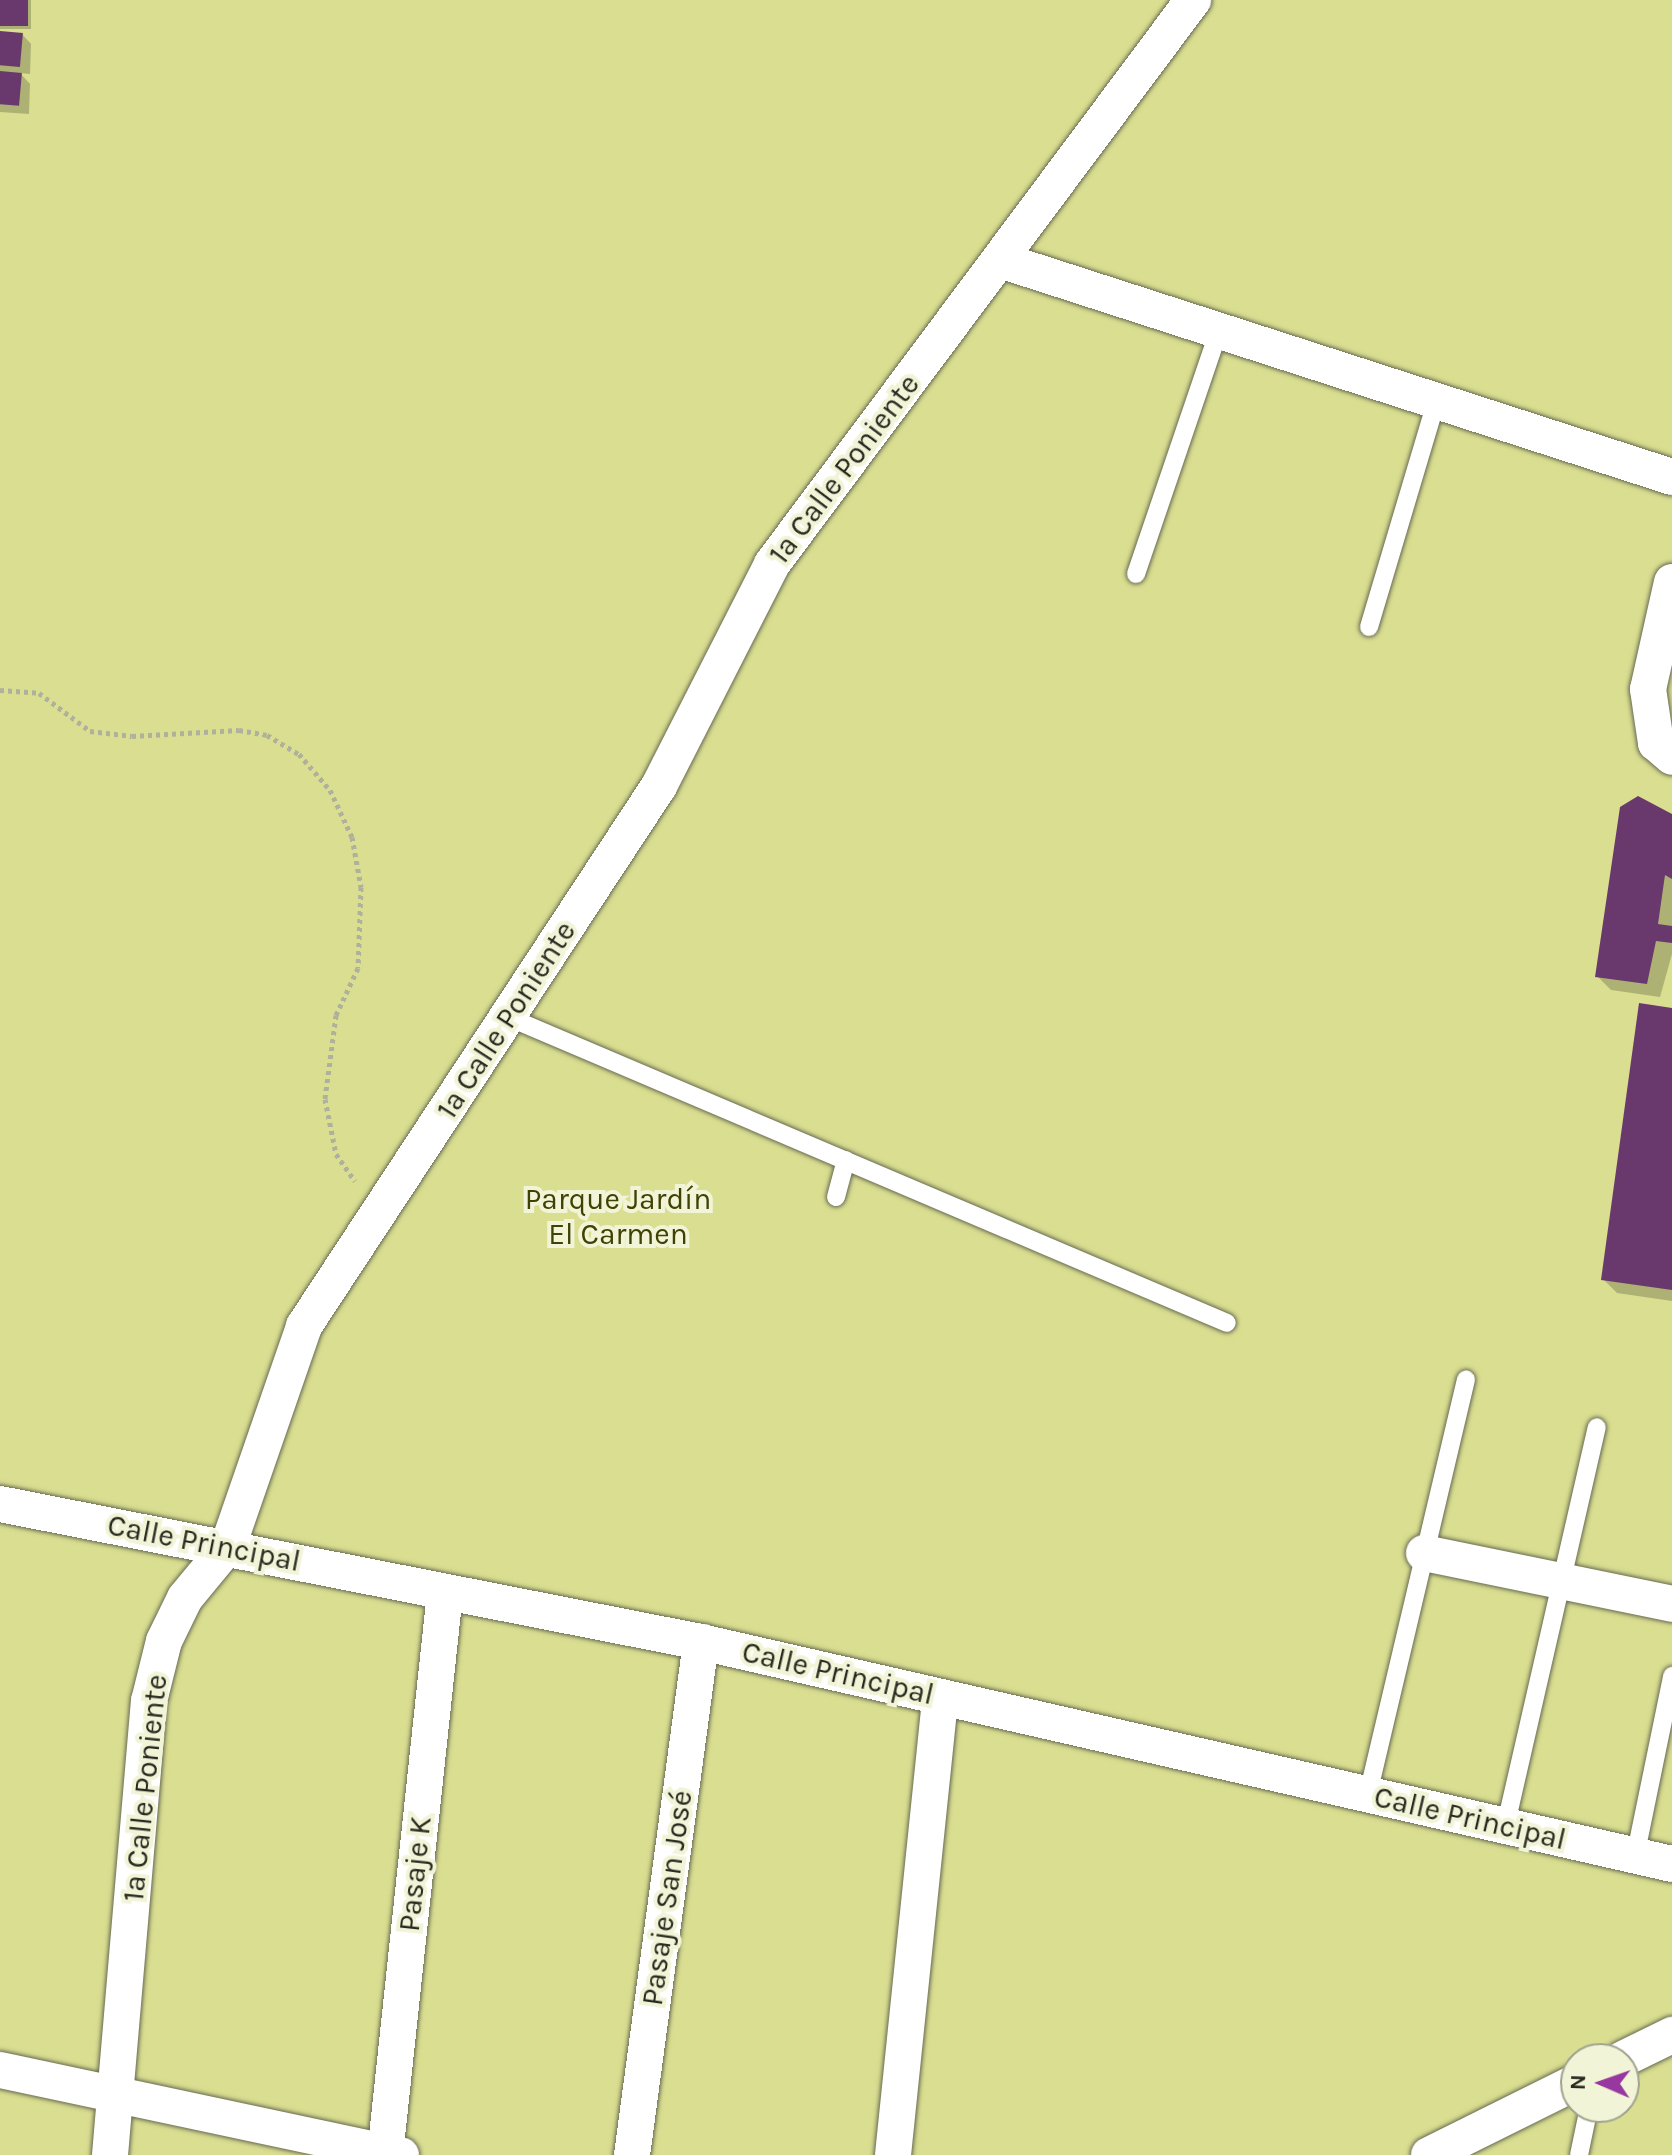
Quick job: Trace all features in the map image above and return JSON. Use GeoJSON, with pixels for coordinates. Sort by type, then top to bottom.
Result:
{"type":"FeatureCollection","features":[{"type":"Feature","properties":{"kind":"street","name":"1a Calle Poniente"},"geometry":{"type":"LineString","coordinates":[[110,2155],[149,1701],[164,1641],[185,1598],[228,1546],[304,1326],[659,786],[772,564],[1193,0]]}},
{"type":"Feature","properties":{"kind":"street"},"geometry":{"type":"LineString","coordinates":[[1000,260],[1672,477]]}},
{"type":"Feature","properties":{"kind":"street"},"geometry":{"type":"LineString","coordinates":[[1672,582],[1648,689],[1656,743],[1672,757]]}},
{"type":"Feature","properties":{"kind":"street","name":"Calle Principal"},"geometry":{"type":"LineString","coordinates":[[0,1504],[228,1546],[445,1593],[701,1642],[1672,1864]]}},
{"type":"Feature","properties":{"kind":"street"},"geometry":{"type":"LineString","coordinates":[[1424,1553],[1672,1604]]}},
{"type":"Feature","properties":{"kind":"street","name":"Pasaje K"},"geometry":{"type":"LineString","coordinates":[[390,2154],[445,1593]]}},
{"type":"Feature","properties":{"kind":"street","name":"Pasaje San José"},"geometry":{"type":"LineString","coordinates":[[632,2155],[701,1642]]}},
{"type":"Feature","properties":{"kind":"street"},"geometry":{"type":"LineString","coordinates":[[893,2155],[940,1697]]}},
{"type":"Feature","properties":{"kind":"street"},"geometry":{"type":"LineString","coordinates":[[1640,2051],[1672,2035]]}},
{"type":"Feature","properties":{"kind":"street"},"geometry":{"type":"LineString","coordinates":[[0,2070],[390,2154]]}},
{"type":"Feature","properties":{"kind":"street"},"geometry":{"type":"LineString","coordinates":[[1429,2155],[1560,2090]]}},
{"type":"Feature","properties":{"kind":"lane"},"geometry":{"type":"LineString","coordinates":[[1136,574],[1219,330]]}},
{"type":"Feature","properties":{"kind":"lane"},"geometry":{"type":"LineString","coordinates":[[1369,627],[1436,402]]}},
{"type":"Feature","properties":{"kind":"lane"},"geometry":{"type":"LineString","coordinates":[[508,1017],[1227,1323]]}},
{"type":"Feature","properties":{"kind":"lane"},"geometry":{"type":"LineString","coordinates":[[836,1197],[846,1160]]}},
{"type":"Feature","properties":{"kind":"lane"},"geometry":{"type":"LineString","coordinates":[[1368,1794],[1466,1379]]}},
{"type":"Feature","properties":{"kind":"lane"},"geometry":{"type":"LineString","coordinates":[[1505,1828],[1597,1427]]}},
{"type":"Feature","properties":{"kind":"lane"},"geometry":{"type":"LineString","coordinates":[[1635,1857],[1672,1676]]}},
{"type":"Feature","properties":{"kind":"lane"},"geometry":{"type":"LineString","coordinates":[[1579,2155],[1586,2123]]}},
{"type":"Feature","properties":{"kind":"path"},"geometry":{"type":"LineString","coordinates":[[0,690],[39,693],[90,731],[132,736],[239,730],[267,735],[299,754],[330,790],[352,837],[361,887],[358,968],[336,1015],[325,1099],[336,1154],[377,1214]]}},
{"type":"Feature","properties":{"kind":"green space","name":"Parque Jardín El Carmen"},"geometry":{"type":"Polygon","coordinates":[[[0,0],[1672,0],[1672,2155],[0,2155],[0,0]]]}},
{"type":"Feature","properties":{"kind":"building"},"geometry":{"type":"Polygon","coordinates":[[[0,0],[28,0],[28,26],[0,26],[0,0]]]}},
{"type":"Feature","properties":{"kind":"building"},"geometry":{"type":"Polygon","coordinates":[[[0,31],[23,33],[20,67],[0,65],[0,31]]]}},
{"type":"Feature","properties":{"kind":"building"},"geometry":{"type":"Polygon","coordinates":[[[0,71],[22,73],[19,106],[0,104],[0,71]]]}},
{"type":"Feature","properties":{"kind":"building"},"geometry":{"type":"Polygon","coordinates":[[[1638,796],[1672,814],[1672,879],[1665,875],[1658,924],[1672,926],[1672,943],[1656,941],[1647,984],[1595,977],[1620,807],[1638,796]]]}},
{"type":"Feature","properties":{"kind":"building"},"geometry":{"type":"Polygon","coordinates":[[[1639,1003],[1672,1008],[1672,1290],[1601,1280],[1639,1003]]]}}]}
